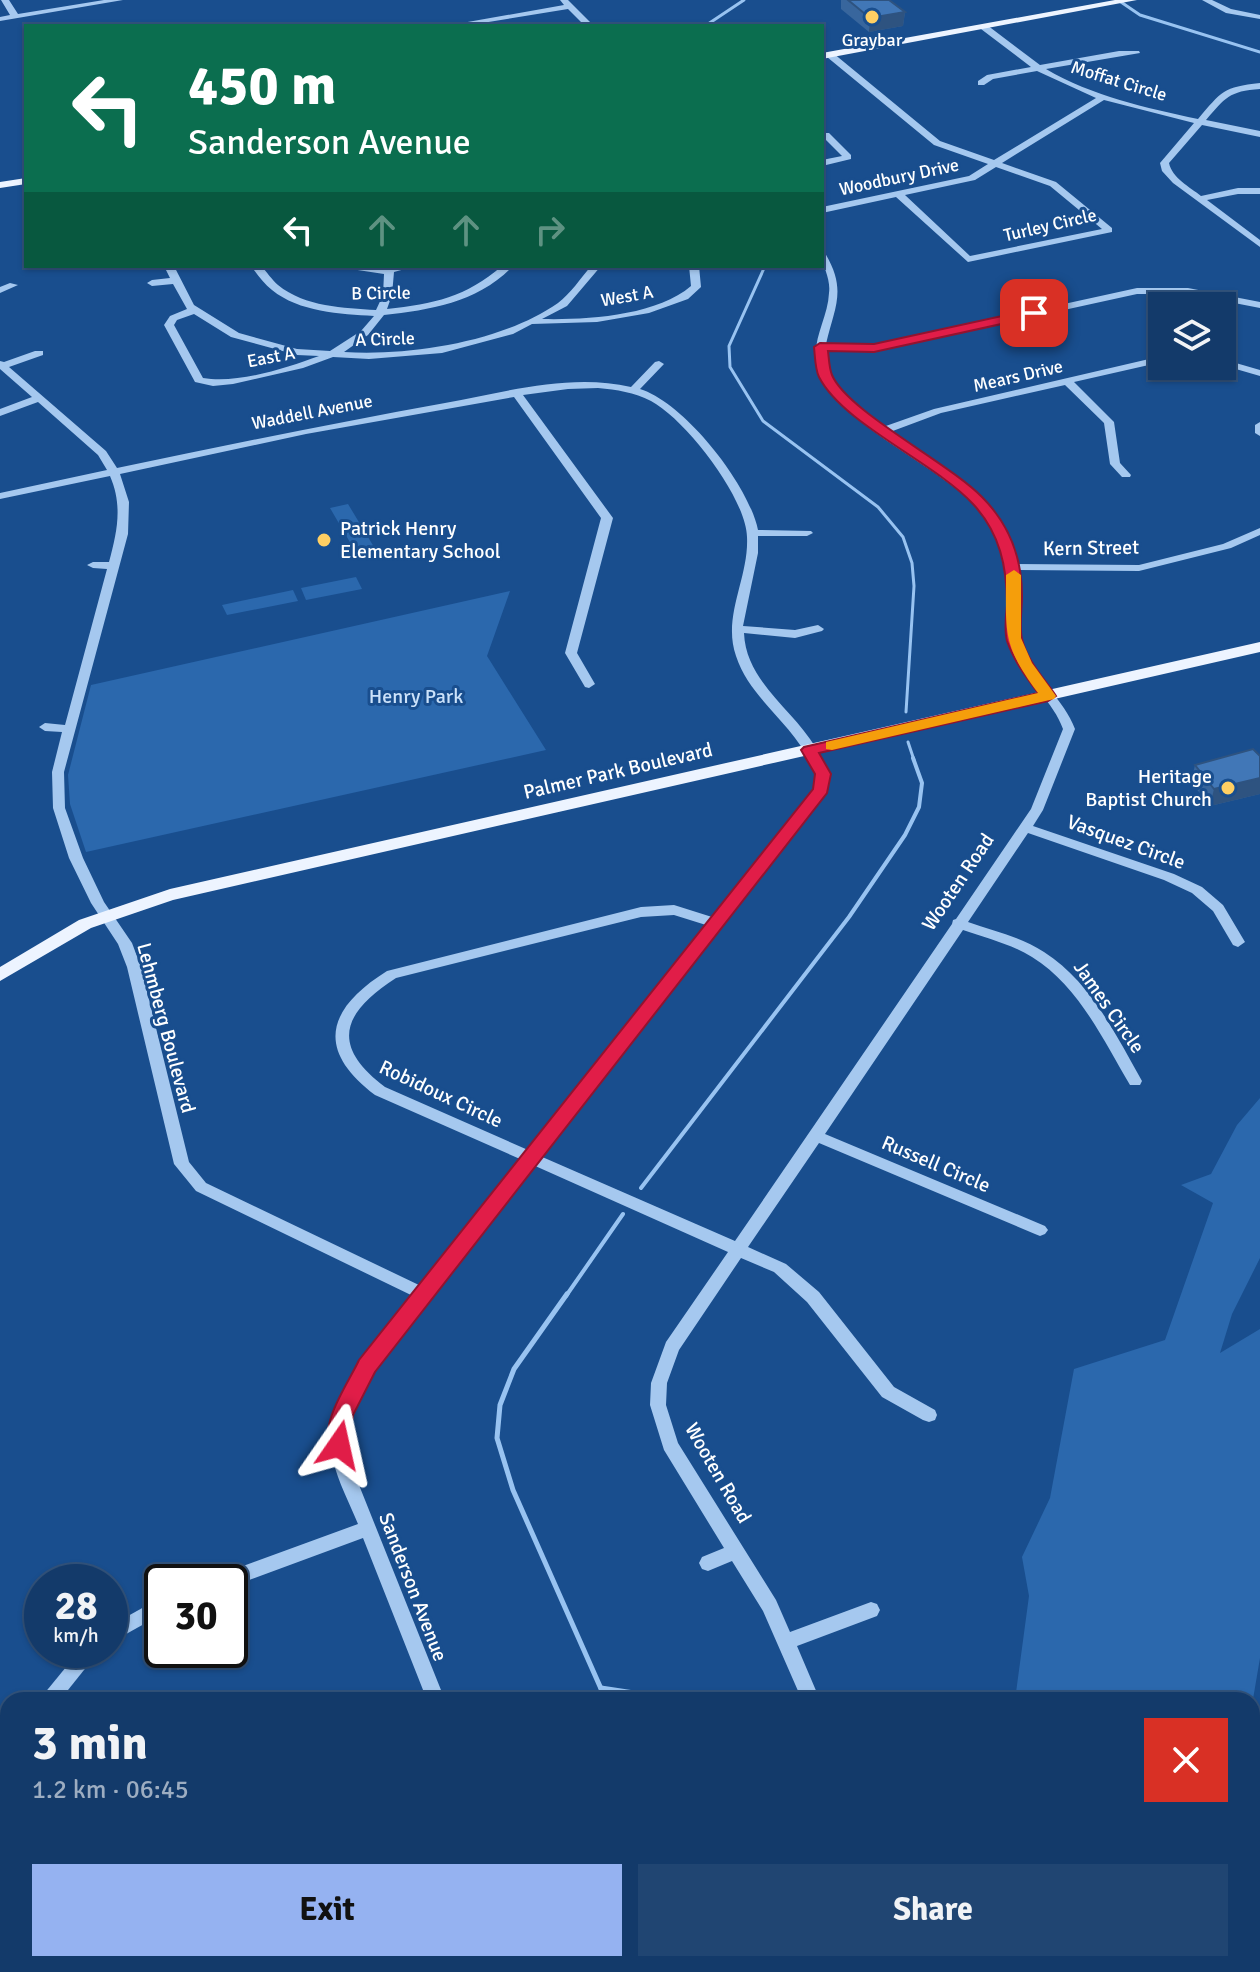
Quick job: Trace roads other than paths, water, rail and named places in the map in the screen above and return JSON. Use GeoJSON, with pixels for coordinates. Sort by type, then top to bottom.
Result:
{"type":"FeatureCollection","features":[{"type":"Feature","properties":{"kind":"main road"},"geometry":{"type":"LineString","coordinates":[[826,55],[1132,0]]}},
{"type":"Feature","properties":{"kind":"main road"},"geometry":{"type":"LineString","coordinates":[[0,185],[24,181]]}},
{"type":"Feature","properties":{"kind":"main road","name":"Palmer Park Boulevard"},"geometry":{"type":"LineString","coordinates":[[0,975],[65,933],[106,915],[200,887],[1260,647]]}},
{"type":"Feature","properties":{"kind":"street"},"geometry":{"type":"LineString","coordinates":[[5,0],[15,16]]}},
{"type":"Feature","properties":{"kind":"street"},"geometry":{"type":"LineString","coordinates":[[0,19],[119,0]]}},
{"type":"Feature","properties":{"kind":"street"},"geometry":{"type":"LineString","coordinates":[[1206,0],[1220,8],[1260,17]]}},
{"type":"Feature","properties":{"kind":"street"},"geometry":{"type":"LineString","coordinates":[[459,24],[567,3],[588,24]]}},
{"type":"Feature","properties":{"kind":"street","name":"Moffat Circle"},"geometry":{"type":"LineString","coordinates":[[984,27],[1038,68],[1103,97],[1260,134]]}},
{"type":"Feature","properties":{"kind":"street"},"geometry":{"type":"LineString","coordinates":[[981,83],[990,77],[1119,53],[1136,53]]}},
{"type":"Feature","properties":{"kind":"street"},"geometry":{"type":"LineString","coordinates":[[826,55],[937,143],[996,164]]}},
{"type":"Feature","properties":{"kind":"street"},"geometry":{"type":"LineString","coordinates":[[1260,86],[1241,83],[1224,94],[1164,163],[1169,176],[1260,244]]}},
{"type":"Feature","properties":{"kind":"street","name":"Woodbury Drive"},"geometry":{"type":"LineString","coordinates":[[824,210],[965,181],[1103,97]]}},
{"type":"Feature","properties":{"kind":"street"},"geometry":{"type":"LineString","coordinates":[[824,163],[848,157],[826,135]]}},
{"type":"Feature","properties":{"kind":"street","name":"Turley Circle"},"geometry":{"type":"LineString","coordinates":[[898,194],[968,259],[1109,230],[1053,184],[996,164]]}},
{"type":"Feature","properties":{"kind":"street"},"geometry":{"type":"LineString","coordinates":[[1199,199],[1238,191],[1260,191]]}},
{"type":"Feature","properties":{"kind":"street"},"geometry":{"type":"LineString","coordinates":[[824,259],[836,280],[836,291],[820,347],[874,348],[1137,291],[1188,291],[1260,305]]}},
{"type":"Feature","properties":{"kind":"street","name":"A Circle"},"geometry":{"type":"LineString","coordinates":[[169,268],[172,281],[194,310],[220,327],[290,350],[334,356],[435,352],[481,342],[536,322],[574,296],[595,268]]}},
{"type":"Feature","properties":{"kind":"street","name":"B Circle"},"geometry":{"type":"LineString","coordinates":[[258,268],[274,287],[299,300],[337,310],[381,312],[421,309],[458,299],[491,282],[506,268]]}},
{"type":"Feature","properties":{"kind":"street"},"geometry":{"type":"LineString","coordinates":[[370,268],[400,268]]}},
{"type":"Feature","properties":{"kind":"street","name":"West A"},"geometry":{"type":"LineString","coordinates":[[536,322],[578,320],[676,302],[696,287],[694,268]]}},
{"type":"Feature","properties":{"kind":"street"},"geometry":{"type":"LineString","coordinates":[[381,312],[389,290],[389,270]]}},
{"type":"Feature","properties":{"kind":"street"},"geometry":{"type":"LineString","coordinates":[[152,283],[172,281]]}},
{"type":"Feature","properties":{"kind":"street"},"geometry":{"type":"LineString","coordinates":[[0,290],[13,285]]}},
{"type":"Feature","properties":{"kind":"street","name":"East A"},"geometry":{"type":"LineString","coordinates":[[194,310],[173,318],[169,325],[199,380],[223,382],[286,371],[334,356],[381,312]]}},
{"type":"Feature","properties":{"kind":"street","name":"Wooten Road"},"geometry":{"type":"LineString","coordinates":[[808,1692],[770,1606],[670,1445],[658,1405],[659,1383],[672,1347],[1024,827],[1048,787],[1068,737],[1067,721],[1024,663],[1014,638],[1013,567],[1000,529],[979,501],[952,477],[859,414],[834,389],[825,375],[820,347]]}},
{"type":"Feature","properties":{"kind":"street"},"geometry":{"type":"LineString","coordinates":[[1,365],[39,353]]}},
{"type":"Feature","properties":{"kind":"street","name":"Mears Drive"},"geometry":{"type":"LineString","coordinates":[[884,430],[938,411],[1148,362]]}},
{"type":"Feature","properties":{"kind":"street"},"geometry":{"type":"LineString","coordinates":[[659,364],[633,391],[670,408],[684,423],[735,486],[753,533],[807,533]]}},
{"type":"Feature","properties":{"kind":"street","name":"Lehmberg Boulevard"},"geometry":{"type":"LineString","coordinates":[[1,365],[94,445],[114,471],[125,507],[124,524],[58,772],[59,808],[81,870],[125,943],[134,967],[177,1152],[190,1177],[201,1187],[423,1294]]}},
{"type":"Feature","properties":{"kind":"street"},"geometry":{"type":"LineString","coordinates":[[1236,366],[1260,373]]}},
{"type":"Feature","properties":{"kind":"street"},"geometry":{"type":"LineString","coordinates":[[1067,381],[1109,422],[1115,464],[1126,475]]}},
{"type":"Feature","properties":{"kind":"street","name":"Waddell Avenue"},"geometry":{"type":"LineString","coordinates":[[0,496],[338,425],[516,393],[582,384],[633,391]]}},
{"type":"Feature","properties":{"kind":"street"},"geometry":{"type":"LineString","coordinates":[[516,393],[607,518],[571,653],[589,684]]}},
{"type":"Feature","properties":{"kind":"street"},"geometry":{"type":"LineString","coordinates":[[0,413],[40,398]]}},
{"type":"Feature","properties":{"kind":"street"},"geometry":{"type":"LineString","coordinates":[[1260,425],[1260,433]]}},
{"type":"Feature","properties":{"kind":"street","name":"Kern Street"},"geometry":{"type":"LineString","coordinates":[[1013,567],[1139,568],[1227,546],[1260,531]]}},
{"type":"Feature","properties":{"kind":"street","name":"Sanderson Avenue"},"geometry":{"type":"LineString","coordinates":[[433,1692],[341,1460],[339,1431],[353,1391],[367,1366],[821,790],[823,774],[810,750],[743,661],[736,629],[753,533]]}},
{"type":"Feature","properties":{"kind":"street"},"geometry":{"type":"LineString","coordinates":[[93,565],[113,566]]}},
{"type":"Feature","properties":{"kind":"street"},"geometry":{"type":"LineString","coordinates":[[736,629],[795,634],[818,629]]}},
{"type":"Feature","properties":{"kind":"street"},"geometry":{"type":"LineString","coordinates":[[45,727],[69,729]]}},
{"type":"Feature","properties":{"kind":"street","name":"Vasquez Circle"},"geometry":{"type":"LineString","coordinates":[[1024,827],[1169,877],[1197,890],[1218,908],[1238,942]]}},
{"type":"Feature","properties":{"kind":"street","name":"Robidoux Circle"},"geometry":{"type":"LineString","coordinates":[[716,923],[674,910],[641,912],[392,974],[362,993],[345,1019],[341,1033],[346,1059],[365,1082],[737,1248],[792,1276],[813,1297],[888,1392],[929,1415]]}},
{"type":"Feature","properties":{"kind":"street","name":"James Circle"},"geometry":{"type":"LineString","coordinates":[[958,923],[1036,953],[1060,970],[1078,991],[1135,1081]]}},
{"type":"Feature","properties":{"kind":"street","name":"Russell Circle"},"geometry":{"type":"LineString","coordinates":[[816,1136],[1040,1230]]}},
{"type":"Feature","properties":{"kind":"street"},"geometry":{"type":"LineString","coordinates":[[248,1572],[369,1528]]}},
{"type":"Feature","properties":{"kind":"street","name":"Wooten Road"},"geometry":{"type":"LineString","coordinates":[[708,1563],[736,1551]]}},
{"type":"Feature","properties":{"kind":"street"},"geometry":{"type":"LineString","coordinates":[[788,1641],[871,1610]]}},
{"type":"Feature","properties":{"kind":"street"},"geometry":{"type":"LineString","coordinates":[[55,1692],[76,1668]]}},
{"type":"Feature","properties":{"kind":"waterway"},"geometry":{"type":"LineString","coordinates":[[708,24],[744,0]]}},
{"type":"Feature","properties":{"kind":"waterway"},"geometry":{"type":"LineString","coordinates":[[1118,0],[1140,15],[1260,52]]}},
{"type":"Feature","properties":{"kind":"waterway"},"geometry":{"type":"LineString","coordinates":[[764,268],[729,346],[730,367],[763,421],[878,507],[903,537],[912,563],[914,586],[906,712]]}},
{"type":"Feature","properties":{"kind":"waterway"},"geometry":{"type":"LineString","coordinates":[[908,742],[914,760]]}},
{"type":"Feature","properties":{"kind":"waterway"},"geometry":{"type":"LineString","coordinates":[[641,1188],[849,917],[905,835],[919,807],[922,783],[913,758]]}},
{"type":"Feature","properties":{"kind":"waterway"},"geometry":{"type":"LineString","coordinates":[[566,1296],[623,1214]]}},
{"type":"Feature","properties":{"kind":"waterway"},"geometry":{"type":"LineString","coordinates":[[567,1294],[514,1369],[500,1405],[497,1438],[513,1490],[602,1692]]}},
{"type":"Feature","properties":{"kind":"waterway"},"geometry":{"type":"LineString","coordinates":[[601,1688],[627,1692]]}},
{"type":"Feature","properties":{"kind":"place","name":"Graybar"},"geometry":{"type":"Point","coordinates":[872,17]}},
{"type":"Feature","properties":{"kind":"place","name":"Patrick Henry Elementary School"},"geometry":{"type":"Point","coordinates":[324,540]}},
{"type":"Feature","properties":{"kind":"place","name":"Heritage Baptist Church"},"geometry":{"type":"Point","coordinates":[1228,788]}},
{"type":"Feature","properties":{"kind":"park label","name":"Henry Park"},"geometry":{"type":"Point","coordinates":[416,696]}}]}
